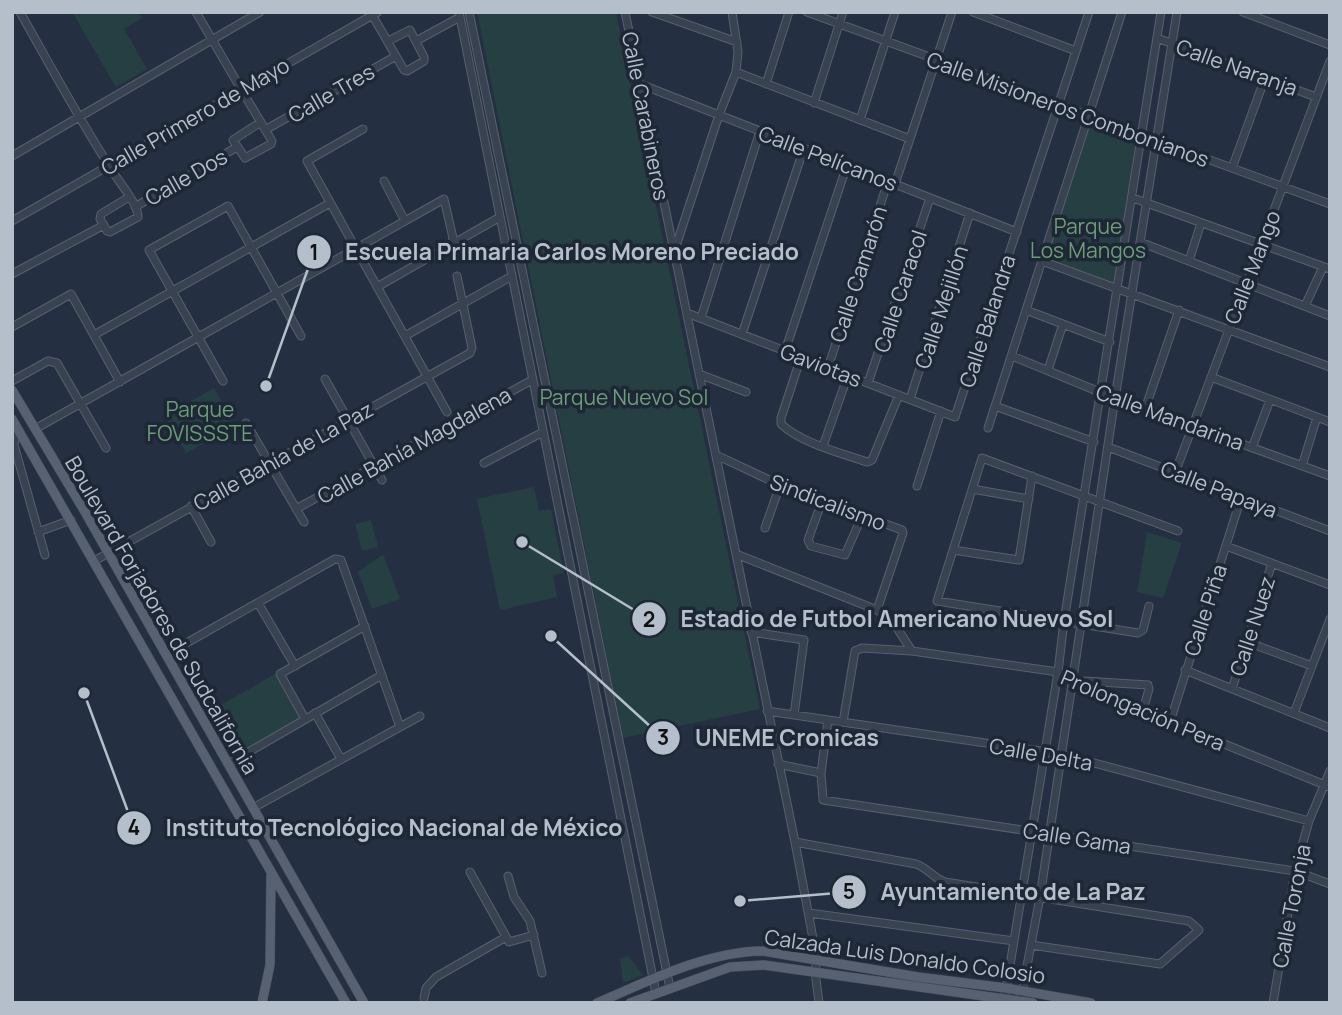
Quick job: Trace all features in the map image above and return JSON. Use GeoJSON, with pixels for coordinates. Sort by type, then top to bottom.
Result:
{"type":"FeatureCollection","features":[{"type":"Feature","properties":{"kind":"main road","name":"Boulevard Forjadores de Sudcalifornia"},"geometry":{"type":"LineString","coordinates":[[12,390],[364,1003]]}},
{"type":"Feature","properties":{"kind":"main road","name":"Boulevard Forjadores de Sudcalifornia"},"geometry":{"type":"LineString","coordinates":[[14,422],[346,1003]]}},
{"type":"Feature","properties":{"kind":"main road"},"geometry":{"type":"LineString","coordinates":[[231,802],[245,794]]}},
{"type":"Feature","properties":{"kind":"main road"},"geometry":{"type":"LineString","coordinates":[[262,1003],[270,965],[271,874]]}},
{"type":"Feature","properties":{"kind":"main road","name":"Calzada Luis Donaldo Colosio"},"geometry":{"type":"LineString","coordinates":[[597,1003],[708,959],[746,951],[762,951],[918,977],[1006,988],[1033,1003]]}},
{"type":"Feature","properties":{"kind":"main road"},"geometry":{"type":"LineString","coordinates":[[322,962],[335,954]]}},
{"type":"Feature","properties":{"kind":"main road","name":"Calzada Luis Donaldo Colosio"},"geometry":{"type":"LineString","coordinates":[[629,1003],[714,972],[744,965],[764,965],[1004,1001],[1021,998],[1091,1003]]}},
{"type":"Feature","properties":{"kind":"street"},"geometry":{"type":"LineString","coordinates":[[20,12],[135,207]]}},
{"type":"Feature","properties":{"kind":"street"},"geometry":{"type":"LineString","coordinates":[[196,12],[261,122],[272,142],[245,158],[234,138],[261,122]]}},
{"type":"Feature","properties":{"kind":"street"},"geometry":{"type":"LineString","coordinates":[[12,156],[260,12]]}},
{"type":"Feature","properties":{"kind":"street"},"geometry":{"type":"LineString","coordinates":[[469,12],[670,988]]}},
{"type":"Feature","properties":{"kind":"street","name":"Calle Carabineros"},"geometry":{"type":"LineString","coordinates":[[625,12],[809,913],[817,960],[815,971],[819,1003]]}},
{"type":"Feature","properties":{"kind":"street"},"geometry":{"type":"LineString","coordinates":[[652,12],[737,42]]}},
{"type":"Feature","properties":{"kind":"street"},"geometry":{"type":"LineString","coordinates":[[674,252],[736,72],[737,42],[732,12]]}},
{"type":"Feature","properties":{"kind":"street"},"geometry":{"type":"LineString","coordinates":[[766,84],[789,12]]}},
{"type":"Feature","properties":{"kind":"street","name":"Calle Misioneros Combonianos"},"geometry":{"type":"LineString","coordinates":[[807,12],[1330,204]]}},
{"type":"Feature","properties":{"kind":"street"},"geometry":{"type":"LineString","coordinates":[[814,103],[843,12]]}},
{"type":"Feature","properties":{"kind":"street"},"geometry":{"type":"LineString","coordinates":[[860,120],[895,12]]}},
{"type":"Feature","properties":{"kind":"street","name":"Calle Camarón"},"geometry":{"type":"LineString","coordinates":[[828,368],[891,182],[910,139],[952,12]]}},
{"type":"Feature","properties":{"kind":"street"},"geometry":{"type":"LineString","coordinates":[[973,12],[1076,51]]}},
{"type":"Feature","properties":{"kind":"street","name":"Calle Balandra"},"geometry":{"type":"LineString","coordinates":[[955,417],[1089,12]]}},
{"type":"Feature","properties":{"kind":"street"},"geometry":{"type":"LineString","coordinates":[[988,428],[1122,12]]}},
{"type":"Feature","properties":{"kind":"street"},"geometry":{"type":"LineString","coordinates":[[1004,1001],[1161,12]]}},
{"type":"Feature","properties":{"kind":"street"},"geometry":{"type":"LineString","coordinates":[[1243,12],[1330,45]]}},
{"type":"Feature","properties":{"kind":"street"},"geometry":{"type":"LineString","coordinates":[[374,13],[388,41],[396,56],[405,71],[424,61],[410,30],[388,41]]}},
{"type":"Feature","properties":{"kind":"street","name":"Calle Primero de Mayo"},"geometry":{"type":"LineString","coordinates":[[12,221],[374,13]]}},
{"type":"Feature","properties":{"kind":"street"},"geometry":{"type":"LineString","coordinates":[[1021,998],[1075,679],[1081,624],[1175,13]]}},
{"type":"Feature","properties":{"kind":"street"},"geometry":{"type":"LineString","coordinates":[[416,41],[459,15],[656,993]]}},
{"type":"Feature","properties":{"kind":"street","name":"Calle Naranja"},"geometry":{"type":"LineString","coordinates":[[1157,38],[1316,97]]}},
{"type":"Feature","properties":{"kind":"street","name":"Calle Tres"},"geometry":{"type":"LineString","coordinates":[[265,130],[396,56]]}},
{"type":"Feature","properties":{"kind":"street","name":"Calle Mango"},"geometry":{"type":"LineString","coordinates":[[1175,473],[1330,61]]}},
{"type":"Feature","properties":{"kind":"street"},"geometry":{"type":"LineString","coordinates":[[736,72],[910,139]]}},
{"type":"Feature","properties":{"kind":"street"},"geometry":{"type":"LineString","coordinates":[[1151,73],[1167,75]]}},
{"type":"Feature","properties":{"kind":"street"},"geometry":{"type":"LineString","coordinates":[[1232,168],[1265,78]]}},
{"type":"Feature","properties":{"kind":"street","name":"Calle Pelícanos"},"geometry":{"type":"LineString","coordinates":[[640,84],[1017,232]]}},
{"type":"Feature","properties":{"kind":"street"},"geometry":{"type":"LineString","coordinates":[[363,129],[307,161],[447,412]]}},
{"type":"Feature","properties":{"kind":"street"},"geometry":{"type":"LineString","coordinates":[[701,318],[761,131]]}},
{"type":"Feature","properties":{"kind":"street","name":"Calle Dos"},"geometry":{"type":"LineString","coordinates":[[104,225],[110,232],[138,217],[135,207],[237,147]]}},
{"type":"Feature","properties":{"kind":"street"},"geometry":{"type":"LineString","coordinates":[[742,334],[804,148]]}},
{"type":"Feature","properties":{"kind":"street"},"geometry":{"type":"LineString","coordinates":[[785,351],[847,165]]}},
{"type":"Feature","properties":{"kind":"street"},"geometry":{"type":"LineString","coordinates":[[383,181],[405,220]]}},
{"type":"Feature","properties":{"kind":"street"},"geometry":{"type":"LineString","coordinates":[[496,196],[506,194]]}},
{"type":"Feature","properties":{"kind":"street"},"geometry":{"type":"LineString","coordinates":[[12,274],[104,225],[101,214],[129,197]]}},
{"type":"Feature","properties":{"kind":"street","name":"Calle Caracol"},"geometry":{"type":"LineString","coordinates":[[869,383],[930,198]]}},
{"type":"Feature","properties":{"kind":"street"},"geometry":{"type":"LineString","coordinates":[[1133,198],[1326,268],[1306,306]]}},
{"type":"Feature","properties":{"kind":"street"},"geometry":{"type":"LineString","coordinates":[[35,429],[444,199],[453,238],[451,244]]}},
{"type":"Feature","properties":{"kind":"street"},"geometry":{"type":"LineString","coordinates":[[94,335],[330,203]]}},
{"type":"Feature","properties":{"kind":"street"},"geometry":{"type":"LineString","coordinates":[[223,381],[149,250],[228,206],[301,336]]}},
{"type":"Feature","properties":{"kind":"street","name":"Calle Mejillón"},"geometry":{"type":"LineString","coordinates":[[910,400],[970,214]]}},
{"type":"Feature","properties":{"kind":"street"},"geometry":{"type":"LineString","coordinates":[[377,287],[500,217]]}},
{"type":"Feature","properties":{"kind":"street"},"geometry":{"type":"LineString","coordinates":[[1189,261],[1201,223]]}},
{"type":"Feature","properties":{"kind":"street"},"geometry":{"type":"LineString","coordinates":[[1140,242],[1330,316]]}},
{"type":"Feature","properties":{"kind":"street"},"geometry":{"type":"LineString","coordinates":[[1042,261],[1330,367]]}},
{"type":"Feature","properties":{"kind":"street"},"geometry":{"type":"LineString","coordinates":[[457,276],[463,303]]}},
{"type":"Feature","properties":{"kind":"street"},"geometry":{"type":"LineString","coordinates":[[405,336],[512,276]]}},
{"type":"Feature","properties":{"kind":"street"},"geometry":{"type":"LineString","coordinates":[[12,327],[71,294],[120,382]]}},
{"type":"Feature","properties":{"kind":"street","name":"Calle Bahía de La Paz"},"geometry":{"type":"LineString","coordinates":[[94,561],[472,351],[463,303]]}},
{"type":"Feature","properties":{"kind":"street"},"geometry":{"type":"LineString","coordinates":[[1026,310],[1110,342]]}},
{"type":"Feature","properties":{"kind":"street"},"geometry":{"type":"LineString","coordinates":[[1145,409],[1178,310]]}},
{"type":"Feature","properties":{"kind":"street","name":"Gaviotas"},"geometry":{"type":"LineString","coordinates":[[687,313],[955,417]]}},
{"type":"Feature","properties":{"kind":"street"},"geometry":{"type":"LineString","coordinates":[[1048,370],[1063,324]]}},
{"type":"Feature","properties":{"kind":"street","name":"Calle Mandarina"},"geometry":{"type":"LineString","coordinates":[[1012,356],[1115,398],[1330,476]]}},
{"type":"Feature","properties":{"kind":"street"},"geometry":{"type":"LineString","coordinates":[[801,357],[780,418],[781,424],[822,446],[867,462],[872,460],[899,395]]}},
{"type":"Feature","properties":{"kind":"street"},"geometry":{"type":"LineString","coordinates":[[12,381],[48,361],[57,363],[106,447]]}},
{"type":"Feature","properties":{"kind":"street"},"geometry":{"type":"LineString","coordinates":[[699,374],[747,392]]}},
{"type":"Feature","properties":{"kind":"street"},"geometry":{"type":"LineString","coordinates":[[822,446],[848,376]]}},
{"type":"Feature","properties":{"kind":"street"},"geometry":{"type":"LineString","coordinates":[[1211,377],[1330,422]]}},
{"type":"Feature","properties":{"kind":"street"},"geometry":{"type":"LineString","coordinates":[[325,379],[382,480]]}},
{"type":"Feature","properties":{"kind":"street","name":"Calle Bahía Magdalena"},"geometry":{"type":"LineString","coordinates":[[296,509],[532,380]]}},
{"type":"Feature","properties":{"kind":"street"},"geometry":{"type":"LineString","coordinates":[[1252,448],[1270,400]]}},
{"type":"Feature","properties":{"kind":"street"},"geometry":{"type":"LineString","coordinates":[[995,406],[1094,442]]}},
{"type":"Feature","properties":{"kind":"street"},"geometry":{"type":"LineString","coordinates":[[917,486],[941,411]]}},
{"type":"Feature","properties":{"kind":"street"},"geometry":{"type":"LineString","coordinates":[[1302,466],[1317,417]]}},
{"type":"Feature","properties":{"kind":"street"},"geometry":{"type":"LineString","coordinates":[[14,422],[13,445],[45,555]]}},
{"type":"Feature","properties":{"kind":"street"},"geometry":{"type":"LineString","coordinates":[[246,423],[304,522]]}},
{"type":"Feature","properties":{"kind":"street"},"geometry":{"type":"LineString","coordinates":[[484,463],[543,432]]}},
{"type":"Feature","properties":{"kind":"street","name":"Calle Papaya"},"geometry":{"type":"LineString","coordinates":[[1108,447],[1330,531]]}},
{"type":"Feature","properties":{"kind":"street","name":"Sindicalismo"},"geometry":{"type":"LineString","coordinates":[[716,455],[780,485],[903,532],[877,610]]}},
{"type":"Feature","properties":{"kind":"street"},"geometry":{"type":"LineString","coordinates":[[1149,606],[1143,630],[1138,633],[937,601],[982,458],[1178,531]]}},
{"type":"Feature","properties":{"kind":"street"},"geometry":{"type":"LineString","coordinates":[[953,550],[1019,560],[1032,476]]}},
{"type":"Feature","properties":{"kind":"street"},"geometry":{"type":"LineString","coordinates":[[552,479],[563,477]]}},
{"type":"Feature","properties":{"kind":"street"},"geometry":{"type":"LineString","coordinates":[[765,528],[780,485]]}},
{"type":"Feature","properties":{"kind":"street"},"geometry":{"type":"LineString","coordinates":[[972,489],[1029,499]]}},
{"type":"Feature","properties":{"kind":"street","name":"Calle Piña"},"geometry":{"type":"LineString","coordinates":[[1170,722],[1241,498]]}},
{"type":"Feature","properties":{"kind":"street"},"geometry":{"type":"LineString","coordinates":[[822,501],[808,540],[811,546],[845,555],[862,516]]}},
{"type":"Feature","properties":{"kind":"street"},"geometry":{"type":"LineString","coordinates":[[191,506],[211,542]]}},
{"type":"Feature","properties":{"kind":"street"},"geometry":{"type":"LineString","coordinates":[[38,532],[71,520]]}},
{"type":"Feature","properties":{"kind":"street"},"geometry":{"type":"LineString","coordinates":[[1226,546],[1330,585]]}},
{"type":"Feature","properties":{"kind":"street"},"geometry":{"type":"LineString","coordinates":[[736,554],[877,610],[891,619],[912,651]]}},
{"type":"Feature","properties":{"kind":"street"},"geometry":{"type":"LineString","coordinates":[[183,645],[335,559],[341,560],[400,727]]}},
{"type":"Feature","properties":{"kind":"street","name":"Calle Nuez"},"geometry":{"type":"LineString","coordinates":[[1232,689],[1272,563]]}},
{"type":"Feature","properties":{"kind":"street"},"geometry":{"type":"LineString","coordinates":[[258,603],[295,666]]}},
{"type":"Feature","properties":{"kind":"street"},"geometry":{"type":"LineString","coordinates":[[578,612],[592,609]]}},
{"type":"Feature","properties":{"kind":"street"},"geometry":{"type":"LineString","coordinates":[[1294,713],[1330,619]]}},
{"type":"Feature","properties":{"kind":"street"},"geometry":{"type":"LineString","coordinates":[[305,719],[280,674],[365,626]]}},
{"type":"Feature","properties":{"kind":"street"},"geometry":{"type":"LineString","coordinates":[[751,632],[804,640],[794,715]]}},
{"type":"Feature","properties":{"kind":"street"},"geometry":{"type":"LineString","coordinates":[[1247,642],[1311,666]]}},
{"type":"Feature","properties":{"kind":"street","name":"Prolongación Pera"},"geometry":{"type":"LineString","coordinates":[[843,722],[855,651],[912,651],[1058,672],[1170,722],[1327,786]]}},
{"type":"Feature","properties":{"kind":"street"},"geometry":{"type":"LineString","coordinates":[[1185,670],[1330,727]]}},
{"type":"Feature","properties":{"kind":"street"},"geometry":{"type":"LineString","coordinates":[[228,764],[382,675]]}},
{"type":"Feature","properties":{"kind":"street"},"geometry":{"type":"LineString","coordinates":[[1075,679],[1147,685],[1149,689],[1143,710]]}},
{"type":"Feature","properties":{"kind":"street","name":"Calle Delta"},"geometry":{"type":"LineString","coordinates":[[767,711],[1061,754],[1309,821]]}},
{"type":"Feature","properties":{"kind":"street"},"geometry":{"type":"LineString","coordinates":[[315,713],[341,759]]}},
{"type":"Feature","properties":{"kind":"street"},"geometry":{"type":"LineString","coordinates":[[253,808],[421,716]]}},
{"type":"Feature","properties":{"kind":"street"},"geometry":{"type":"LineString","coordinates":[[778,765],[821,773],[828,720]]}},
{"type":"Feature","properties":{"kind":"street"},"geometry":{"type":"LineString","coordinates":[[606,749],[620,746]]}},
{"type":"Feature","properties":{"kind":"street","name":"Calle Toronja"},"geometry":{"type":"LineString","coordinates":[[1273,1003],[1295,871],[1309,821],[1327,786],[1330,771]]}},
{"type":"Feature","properties":{"kind":"street","name":"Calle Gama"},"geometry":{"type":"LineString","coordinates":[[821,773],[823,800],[1295,871],[1330,884]]}},
{"type":"Feature","properties":{"kind":"street"},"geometry":{"type":"LineString","coordinates":[[614,790],[629,788]]}},
{"type":"Feature","properties":{"kind":"street"},"geometry":{"type":"LineString","coordinates":[[621,821],[635,818]]}},
{"type":"Feature","properties":{"kind":"street"},"geometry":{"type":"LineString","coordinates":[[795,842],[916,864],[922,866],[934,878],[945,882],[1189,921],[1199,930],[1160,964],[1031,945]]}},
{"type":"Feature","properties":{"kind":"street"},"geometry":{"type":"LineString","coordinates":[[630,865],[644,862]]}},
{"type":"Feature","properties":{"kind":"street"},"geometry":{"type":"LineString","coordinates":[[470,872],[509,942],[534,934]]}},
{"type":"Feature","properties":{"kind":"street"},"geometry":{"type":"LineString","coordinates":[[508,876],[514,897],[530,921],[542,973]]}},
{"type":"Feature","properties":{"kind":"street"},"geometry":{"type":"LineString","coordinates":[[636,898],[651,896]]}},
{"type":"Feature","properties":{"kind":"street"},"geometry":{"type":"LineString","coordinates":[[809,913],[1014,941]]}},
{"type":"Feature","properties":{"kind":"street"},"geometry":{"type":"LineString","coordinates":[[424,998],[426,988],[436,977],[506,937]]}},
{"type":"Feature","properties":{"kind":"green space"},"geometry":{"type":"Polygon","coordinates":[[[72,12],[139,12],[142,18],[124,29],[147,69],[116,87],[72,12]]]}},
{"type":"Feature","properties":{"kind":"green space","name":"Parque Nuevo Sol"},"geometry":{"type":"Polygon","coordinates":[[[477,12],[616,12],[760,709],[623,738],[477,12]]]}},
{"type":"Feature","properties":{"kind":"green space","name":"Parque Los Mangos"},"geometry":{"type":"Polygon","coordinates":[[[1090,125],[1135,143],[1116,285],[1046,259],[1090,125]]]}},
{"type":"Feature","properties":{"kind":"green space","name":"Parque FOVISSSTE"},"geometry":{"type":"Polygon","coordinates":[[[214,388],[235,426],[186,453],[165,416],[214,388]]]}},
{"type":"Feature","properties":{"kind":"green space"},"geometry":{"type":"Polygon","coordinates":[[[534,487],[539,511],[551,509],[564,573],[553,575],[557,597],[500,610],[477,499],[534,487]]]}},
{"type":"Feature","properties":{"kind":"green space"},"geometry":{"type":"Polygon","coordinates":[[[371,520],[378,547],[362,551],[355,524],[371,520]]]}},
{"type":"Feature","properties":{"kind":"green space"},"geometry":{"type":"Polygon","coordinates":[[[1147,532],[1182,543],[1163,598],[1137,592],[1147,532]]]}},
{"type":"Feature","properties":{"kind":"green space"},"geometry":{"type":"Polygon","coordinates":[[[383,554],[400,599],[372,609],[358,572],[383,554]]]}},
{"type":"Feature","properties":{"kind":"green space"},"geometry":{"type":"Polygon","coordinates":[[[275,674],[300,718],[235,755],[209,712],[275,674]]]}},
{"type":"Feature","properties":{"kind":"green space"},"geometry":{"type":"Polygon","coordinates":[[[628,956],[643,975],[623,983],[620,959],[628,956]]]}},
{"type":"Feature","properties":{"kind":"place","name":"Escuela Primaria Carlos Moreno Preciado"},"geometry":{"type":"Point","coordinates":[266,386]}},
{"type":"Feature","properties":{"kind":"place","name":"Estadio de Futbol Americano Nuevo Sol"},"geometry":{"type":"Point","coordinates":[522,542]}},
{"type":"Feature","properties":{"kind":"place","name":"UNEME Cronicas"},"geometry":{"type":"Point","coordinates":[551,636]}},
{"type":"Feature","properties":{"kind":"place","name":"Instituto Tecnológico Nacional de México"},"geometry":{"type":"Point","coordinates":[84,693]}},
{"type":"Feature","properties":{"kind":"place","name":"Ayuntamiento de La Paz"},"geometry":{"type":"Point","coordinates":[740,901]}}]}
